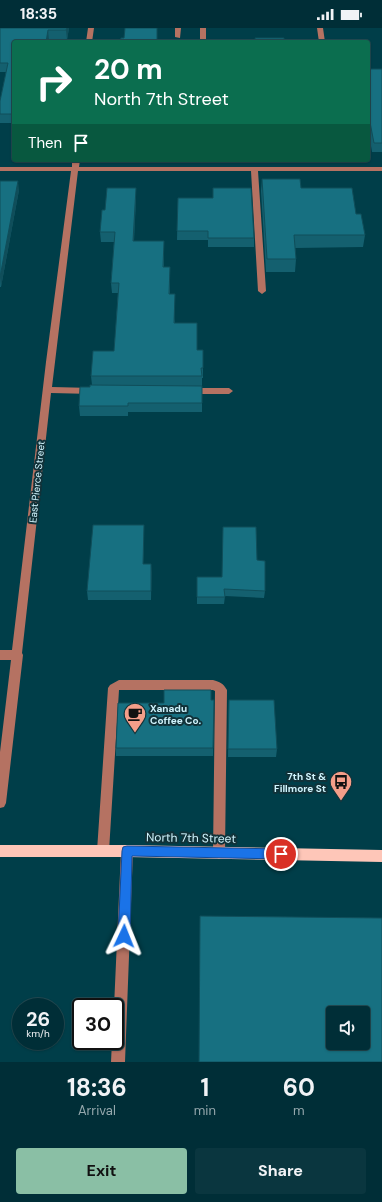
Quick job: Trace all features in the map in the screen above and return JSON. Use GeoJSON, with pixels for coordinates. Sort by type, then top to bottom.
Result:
{"type":"FeatureCollection","features":[{"type":"Feature","properties":{"kind":"main road","name":"North 7th Street"},"geometry":{"type":"LineString","coordinates":[[0,851],[127,851],[382,856]]}},
{"type":"Feature","properties":{"kind":"street"},"geometry":{"type":"LineString","coordinates":[[90,40],[91,28]]}},
{"type":"Feature","properties":{"kind":"street"},"geometry":{"type":"LineString","coordinates":[[178,28],[178,37]]}},
{"type":"Feature","properties":{"kind":"street"},"geometry":{"type":"LineString","coordinates":[[203,28],[203,40]]}},
{"type":"Feature","properties":{"kind":"street"},"geometry":{"type":"LineString","coordinates":[[320,28],[322,40]]}},
{"type":"Feature","properties":{"kind":"street"},"geometry":{"type":"LineString","coordinates":[[207,162],[207,170]]}},
{"type":"Feature","properties":{"kind":"street"},"geometry":{"type":"LineString","coordinates":[[339,162],[340,169]]}},
{"type":"Feature","properties":{"kind":"street"},"geometry":{"type":"LineString","coordinates":[[0,169],[75,165],[207,170],[382,169]]}},
{"type":"Feature","properties":{"kind":"street","name":"East Pierce Street"},"geometry":{"type":"LineString","coordinates":[[0,803],[47,390],[75,165]]}},
{"type":"Feature","properties":{"kind":"street"},"geometry":{"type":"LineString","coordinates":[[254,169],[262,291]]}},
{"type":"Feature","properties":{"kind":"street"},"geometry":{"type":"LineString","coordinates":[[47,390],[100,391]]}},
{"type":"Feature","properties":{"kind":"street"},"geometry":{"type":"LineString","coordinates":[[176,391],[229,391]]}},
{"type":"Feature","properties":{"kind":"street"},"geometry":{"type":"LineString","coordinates":[[0,655],[18,655]]}},
{"type":"Feature","properties":{"kind":"street"},"geometry":{"type":"LineString","coordinates":[[103,851],[114,688],[119,685],[214,685],[218,686],[221,690],[219,853]]}},
{"type":"Feature","properties":{"kind":"street"},"geometry":{"type":"LineString","coordinates":[[118,1062],[127,851]]}},
{"type":"Feature","properties":{"kind":"building"},"geometry":{"type":"Polygon","coordinates":[[[0,28],[67,28],[66,30],[48,30],[46,40],[12,40],[12,114],[0,114],[0,101],[8,63],[0,63],[0,28]]]}},
{"type":"Feature","properties":{"kind":"building"},"geometry":{"type":"Polygon","coordinates":[[[125,28],[157,28],[157,40],[120,40],[121,38],[124,38],[125,28]]]}},
{"type":"Feature","properties":{"kind":"building"},"geometry":{"type":"Polygon","coordinates":[[[255,38],[284,38],[284,40],[256,40],[255,38]]]}},
{"type":"Feature","properties":{"kind":"building"},"geometry":{"type":"Polygon","coordinates":[[[370,69],[382,69],[382,143],[374,143],[370,122],[370,69]]]}},
{"type":"Feature","properties":{"kind":"building"},"geometry":{"type":"Polygon","coordinates":[[[262,179],[300,179],[301,188],[352,188],[356,214],[361,214],[365,235],[294,235],[296,259],[267,259],[262,179]]]}},
{"type":"Feature","properties":{"kind":"building"},"geometry":{"type":"Polygon","coordinates":[[[0,181],[18,181],[0,277],[0,181]]]}},
{"type":"Feature","properties":{"kind":"building"},"geometry":{"type":"Polygon","coordinates":[[[107,188],[136,188],[133,241],[164,241],[163,267],[170,267],[169,294],[175,294],[174,323],[197,323],[197,350],[203,350],[203,368],[201,368],[202,376],[91,376],[93,351],[114,351],[119,283],[111,283],[115,232],[100,232],[102,210],[105,210],[107,188]]]}},
{"type":"Feature","properties":{"kind":"building"},"geometry":{"type":"Polygon","coordinates":[[[213,188],[251,188],[254,238],[208,238],[208,231],[177,231],[178,198],[213,198],[213,188]]]}},
{"type":"Feature","properties":{"kind":"building"},"geometry":{"type":"Polygon","coordinates":[[[90,385],[202,386],[202,403],[128,403],[128,406],[79,406],[80,387],[90,387],[90,385]]]}},
{"type":"Feature","properties":{"kind":"building"},"geometry":{"type":"Polygon","coordinates":[[[93,525],[144,525],[143,564],[151,564],[151,591],[87,591],[93,525]]]}},
{"type":"Feature","properties":{"kind":"building"},"geometry":{"type":"Polygon","coordinates":[[[223,527],[256,527],[257,560],[265,561],[265,591],[224,589],[225,597],[197,597],[197,577],[222,577],[223,527]]]}},
{"type":"Feature","properties":{"kind":"building"},"geometry":{"type":"Polygon","coordinates":[[[164,690],[211,690],[211,700],[214,700],[213,748],[116,748],[118,703],[164,703],[164,690]]]}},
{"type":"Feature","properties":{"kind":"building"},"geometry":{"type":"Polygon","coordinates":[[[229,700],[274,700],[277,749],[228,749],[229,700]]]}},
{"type":"Feature","properties":{"kind":"building"},"geometry":{"type":"Polygon","coordinates":[[[200,916],[382,918],[382,1062],[199,1062],[200,916]]]}},
{"type":"Feature","properties":{"kind":"place","name":"Xanadu Coffee Co."},"geometry":{"type":"Point","coordinates":[135,734]}},
{"type":"Feature","properties":{"kind":"place","name":"7th St & Fillmore St"},"geometry":{"type":"Point","coordinates":[341,802]}},
{"type":"Feature","properties":{"kind":"route"},"geometry":{"type":"LineString","coordinates":[[124,936],[127,851],[281,854]]}}]}
